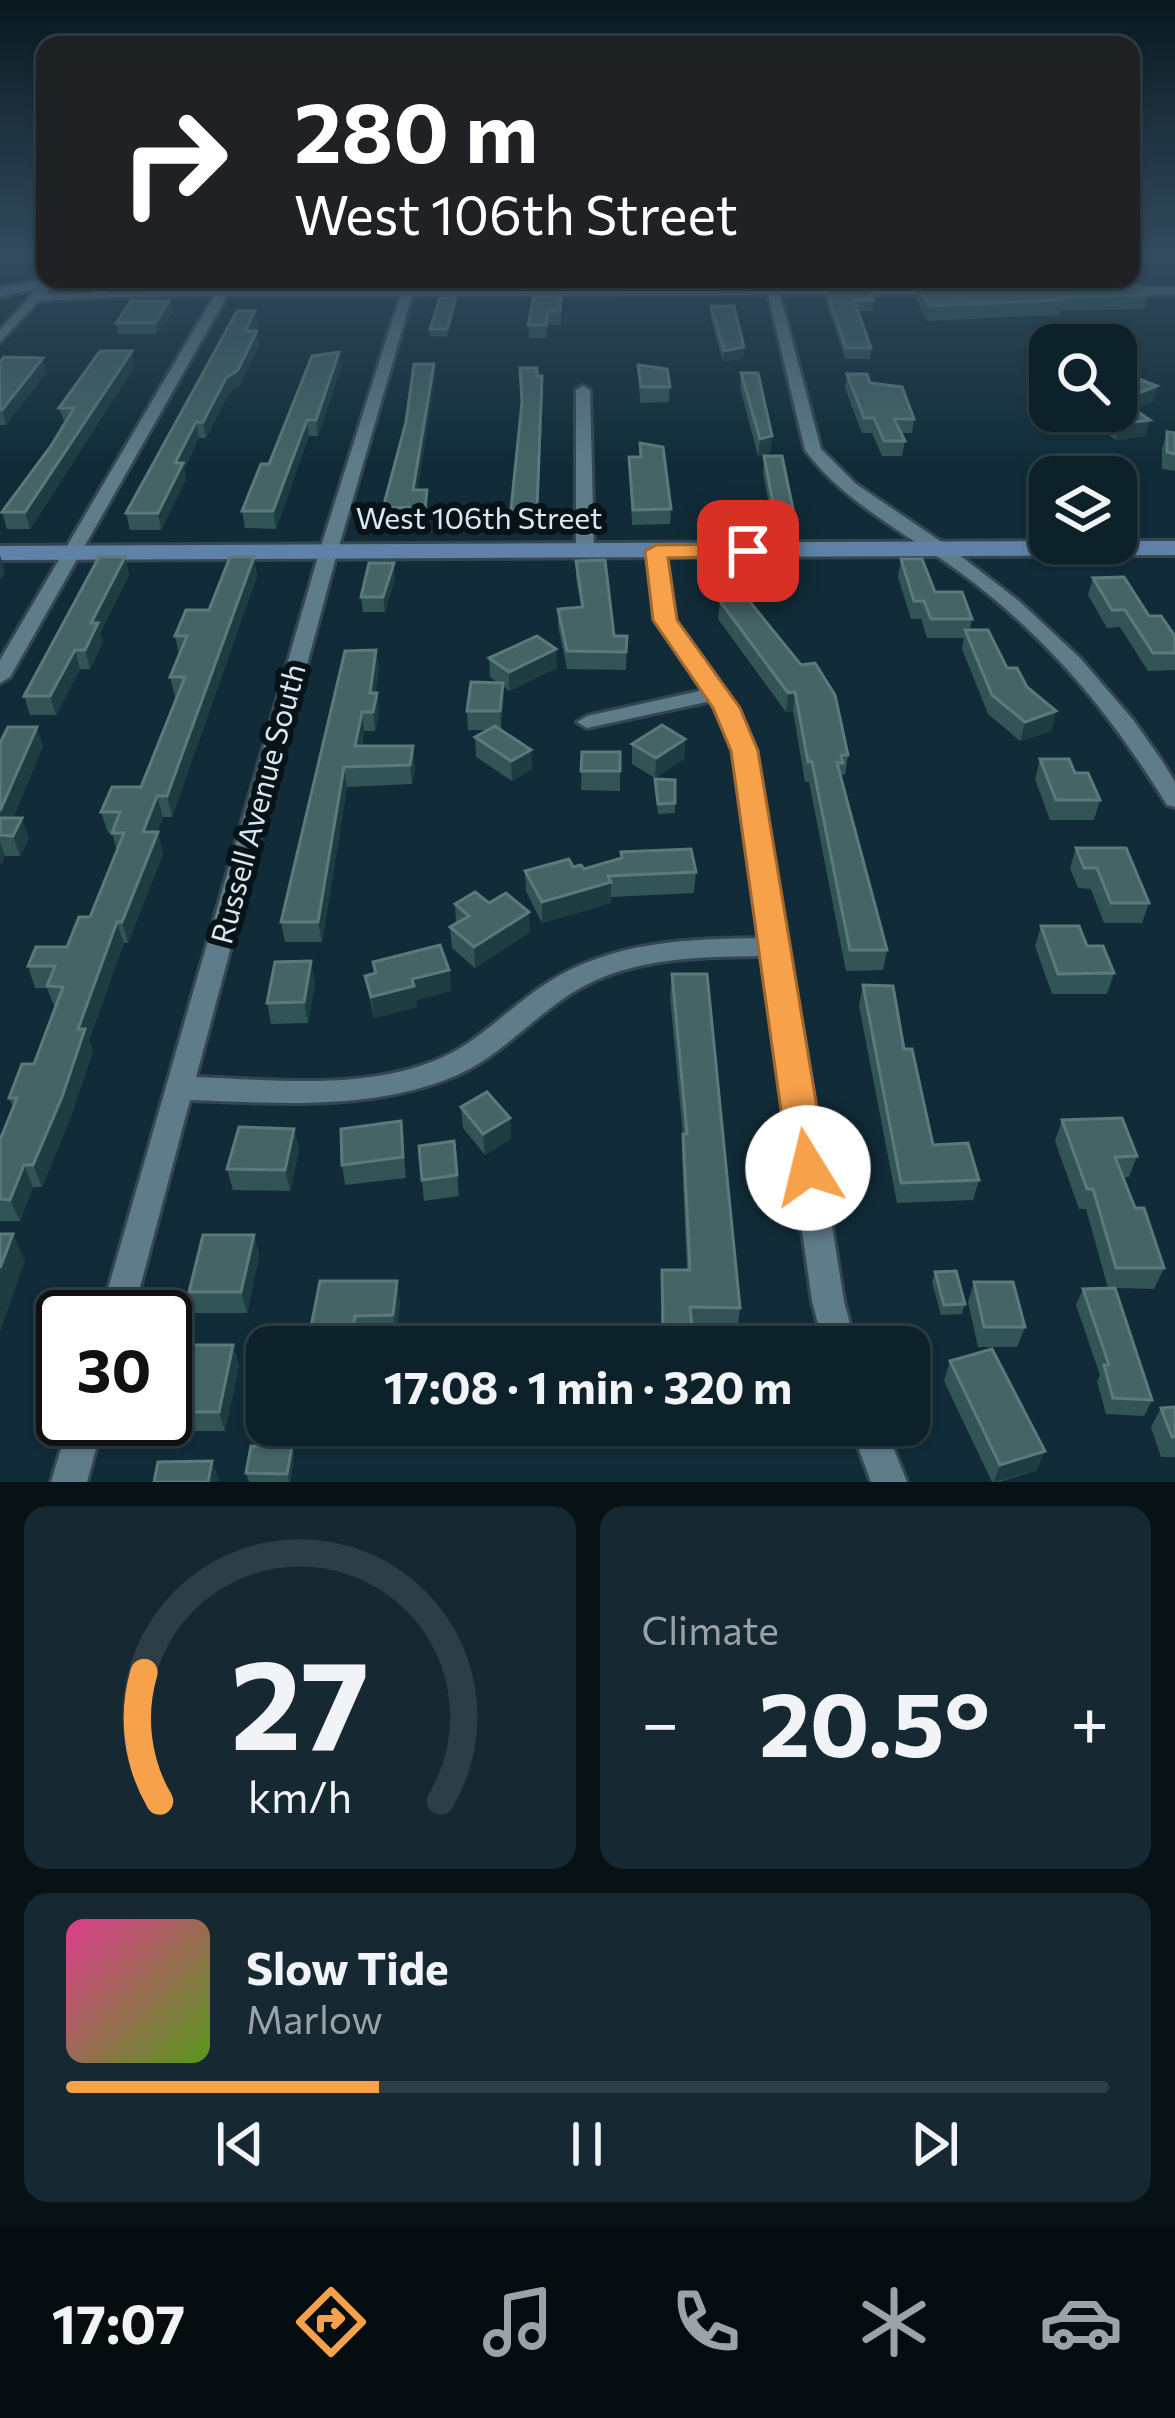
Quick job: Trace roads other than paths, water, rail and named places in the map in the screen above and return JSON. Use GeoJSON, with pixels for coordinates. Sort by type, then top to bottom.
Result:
{"type":"FeatureCollection","features":[{"type":"Feature","properties":{"kind":"street"},"geometry":{"type":"LineString","coordinates":[[0,676],[197,324]]}},
{"type":"Feature","properties":{"kind":"street","name":"Russell Avenue South"},"geometry":{"type":"LineString","coordinates":[[124,1290],[328,553],[397,324]]}},
{"type":"Feature","properties":{"kind":"street"},"geometry":{"type":"LineString","coordinates":[[782,324],[813,450],[836,475],[942,550],[1062,646],[1131,726],[1175,800]]}},
{"type":"Feature","properties":{"kind":"street"},"geometry":{"type":"LineString","coordinates":[[583,390],[585,551]]}},
{"type":"Feature","properties":{"kind":"street","name":"West 106th Street"},"geometry":{"type":"LineString","coordinates":[[0,554],[1175,548]]}},
{"type":"Feature","properties":{"kind":"street"},"geometry":{"type":"LineString","coordinates":[[656,551],[665,620],[726,708],[745,751],[835,1326]]}},
{"type":"Feature","properties":{"kind":"street"},"geometry":{"type":"LineString","coordinates":[[586,722],[715,694]]}},
{"type":"Feature","properties":{"kind":"street"},"geometry":{"type":"LineString","coordinates":[[180,1088],[334,1089],[389,1084],[442,1069],[488,1046],[555,991],[627,956],[667,949],[774,947]]}},
{"type":"Feature","properties":{"kind":"street"},"geometry":{"type":"LineString","coordinates":[[69,1482],[79,1446]]}},
{"type":"Feature","properties":{"kind":"street"},"geometry":{"type":"LineString","coordinates":[[875,1446],[889,1482]]}}]}
